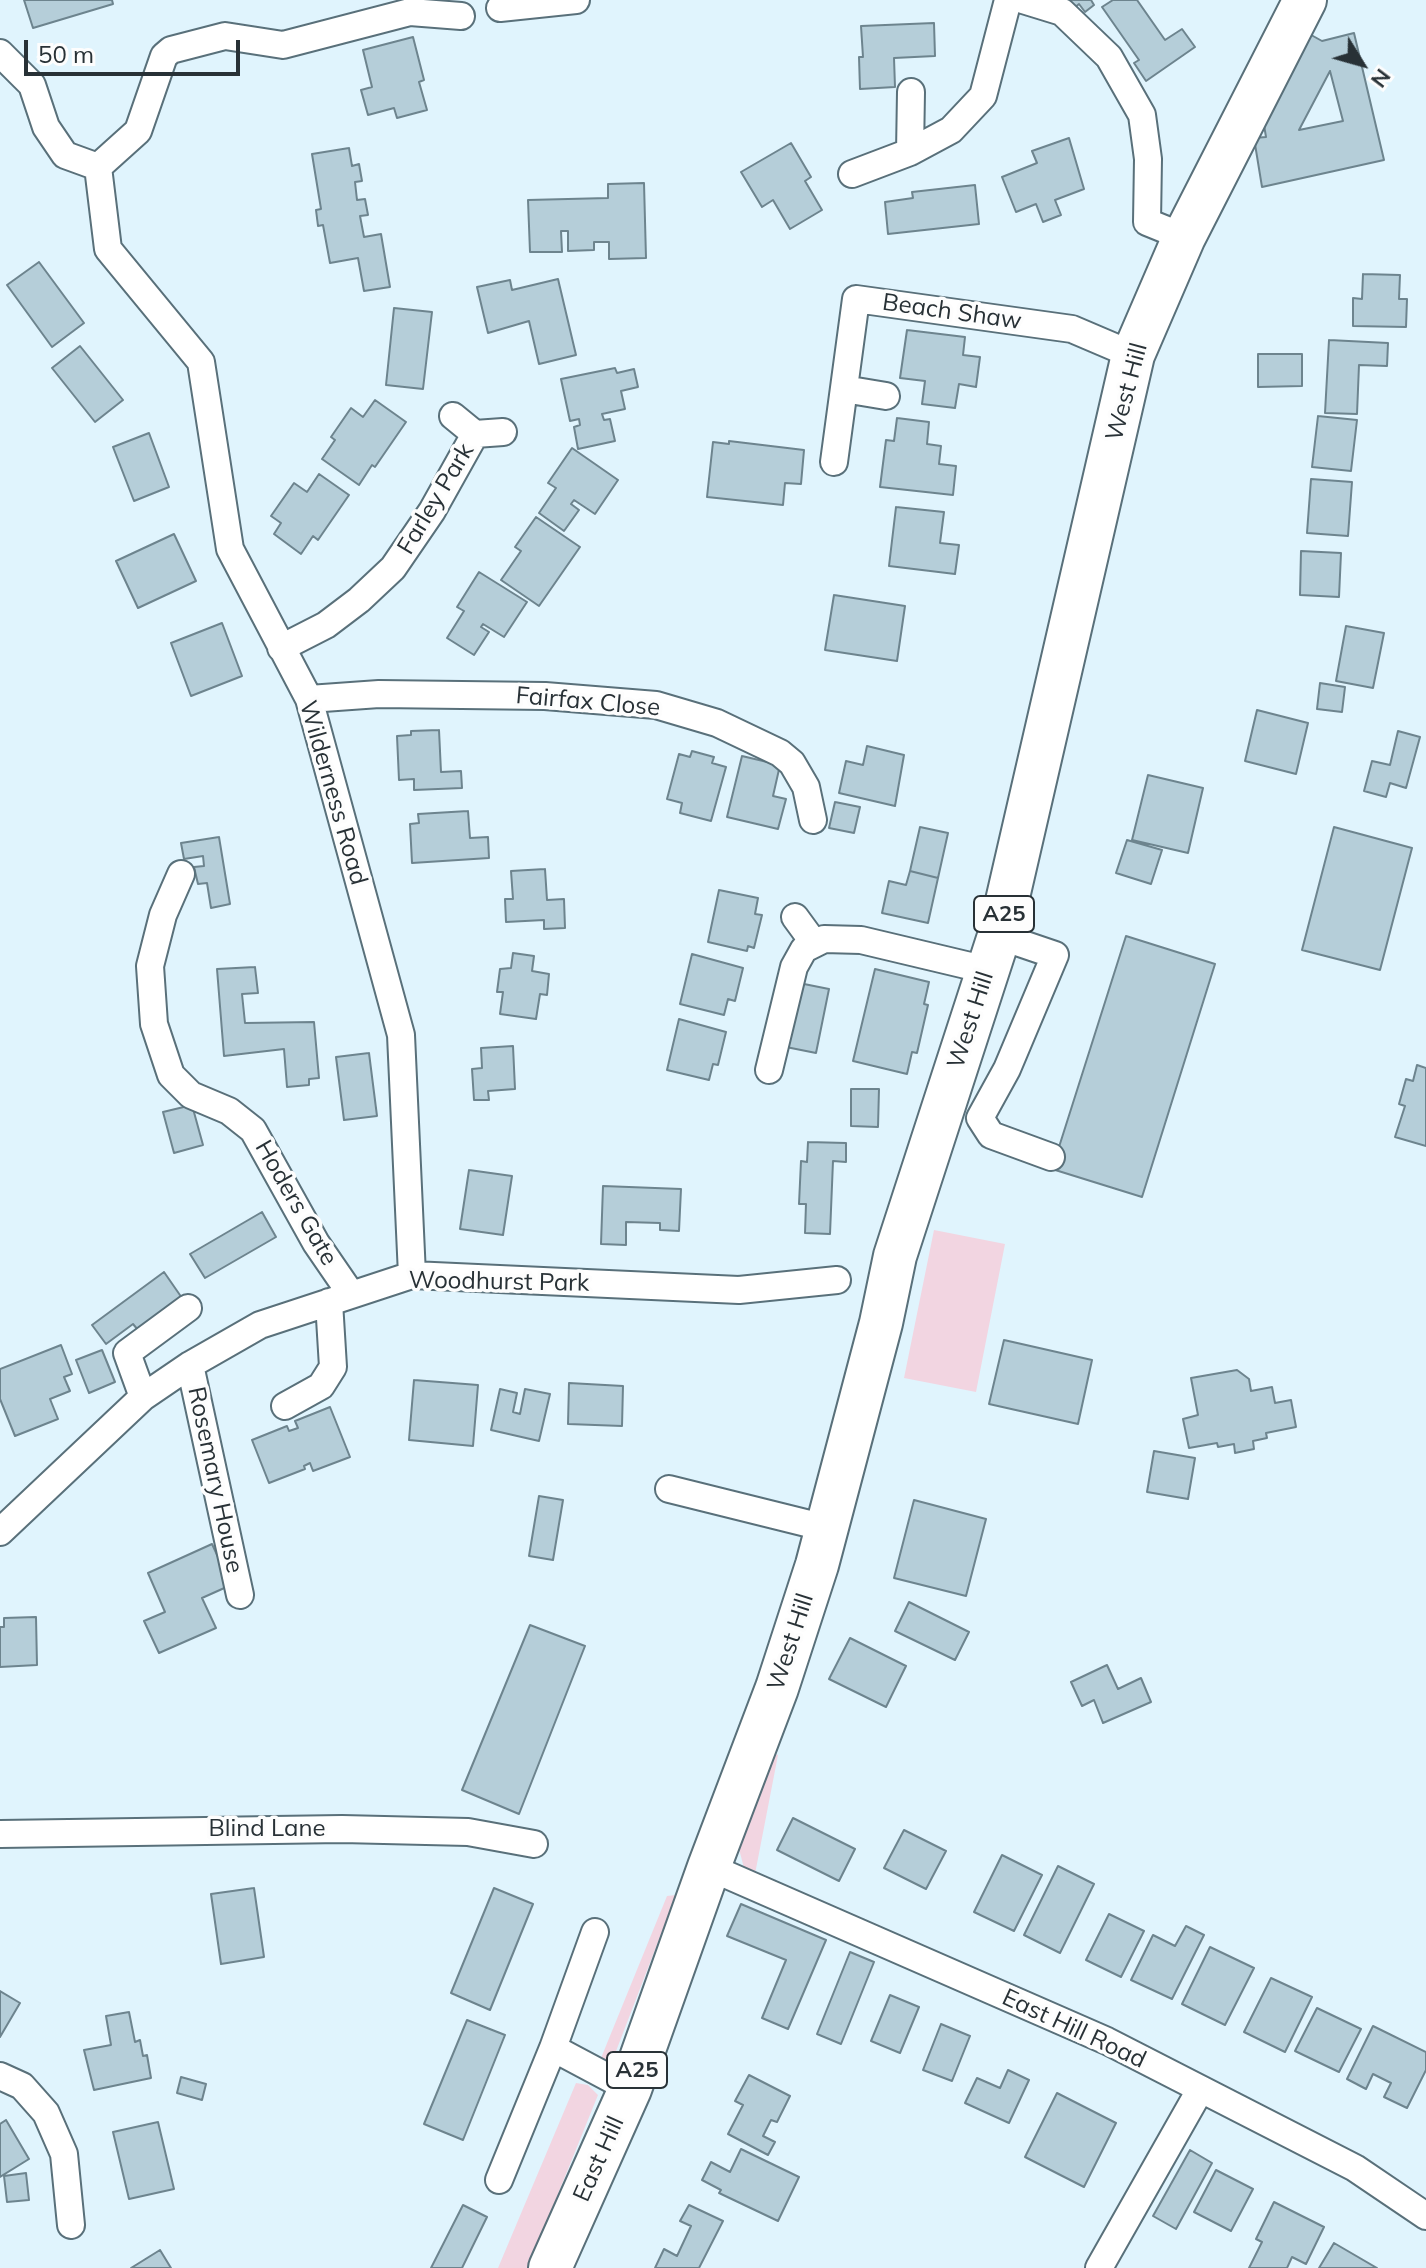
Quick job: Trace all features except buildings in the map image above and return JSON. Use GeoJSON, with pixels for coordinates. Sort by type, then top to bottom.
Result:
{"type":"FeatureCollection","features":[{"type":"Feature","properties":{"kind":"main road","name":"West Hill"},"geometry":{"type":"LineString","coordinates":[[709,1867],[777,1688],[826,1528],[881,1323],[895,1256],[993,953],[1133,355],[1184,237],[1305,0]]}},
{"type":"Feature","properties":{"kind":"main road","name":"East Hill"},"geometry":{"type":"LineString","coordinates":[[550,2268],[630,2089],[709,1867]]}},
{"type":"Feature","properties":{"kind":"street"},"geometry":{"type":"LineString","coordinates":[[500,8],[576,0]]}},
{"type":"Feature","properties":{"kind":"street"},"geometry":{"type":"LineString","coordinates":[[852,174],[910,152],[951,130],[983,96],[1008,0]]}},
{"type":"Feature","properties":{"kind":"street"},"geometry":{"type":"LineString","coordinates":[[1023,0],[1062,12],[1109,57],[1142,115],[1148,159],[1147,222],[1184,237]]}},
{"type":"Feature","properties":{"kind":"street"},"geometry":{"type":"LineString","coordinates":[[0,53],[32,85],[46,127],[65,155],[98,167],[138,131],[164,56],[171,50],[225,36],[283,45],[410,12],[461,16]]}},
{"type":"Feature","properties":{"kind":"street"},"geometry":{"type":"LineString","coordinates":[[910,152],[911,92]]}},
{"type":"Feature","properties":{"kind":"street","name":"Wilderness Road"},"geometry":{"type":"LineString","coordinates":[[98,167],[108,249],[201,362],[230,549],[309,699],[401,1035],[412,1275]]}},
{"type":"Feature","properties":{"kind":"street","name":"Beach Shaw"},"geometry":{"type":"LineString","coordinates":[[834,462],[856,299],[1072,329],[1133,355]]}},
{"type":"Feature","properties":{"kind":"street"},"geometry":{"type":"LineString","coordinates":[[844,389],[886,396]]}},
{"type":"Feature","properties":{"kind":"street","name":"Farley Park"},"geometry":{"type":"LineString","coordinates":[[453,416],[475,434],[503,432]]}},
{"type":"Feature","properties":{"kind":"street","name":"Farley Park"},"geometry":{"type":"LineString","coordinates":[[281,648],[326,625],[393,568],[432,511],[475,434]]}},
{"type":"Feature","properties":{"kind":"street","name":"Fairfax Close"},"geometry":{"type":"LineString","coordinates":[[309,699],[379,694],[545,696],[656,705],[717,723],[780,753],[792,763],[806,787],[813,820]]}},
{"type":"Feature","properties":{"kind":"street","name":"Hoders Gate"},"geometry":{"type":"LineString","coordinates":[[181,874],[163,915],[150,966],[154,1024],[171,1075],[191,1095],[229,1111],[253,1130],[316,1243],[340,1298]]}},
{"type":"Feature","properties":{"kind":"street"},"geometry":{"type":"LineString","coordinates":[[795,917],[814,943]]}},
{"type":"Feature","properties":{"kind":"street"},"geometry":{"type":"LineString","coordinates":[[769,1070],[794,967],[804,949],[814,943],[824,939],[861,940],[993,953],[1055,955],[1007,1069],[980,1118],[991,1135],[1051,1157]]}},
{"type":"Feature","properties":{"kind":"street","name":"Woodhurst Park"},"geometry":{"type":"LineString","coordinates":[[0,1532],[143,1397],[190,1365],[260,1325],[412,1275],[739,1290],[837,1280]]}},
{"type":"Feature","properties":{"kind":"street"},"geometry":{"type":"LineString","coordinates":[[285,1406],[321,1386],[333,1367],[340,1298]]}},
{"type":"Feature","properties":{"kind":"street"},"geometry":{"type":"LineString","coordinates":[[143,1397],[127,1353],[188,1308]]}},
{"type":"Feature","properties":{"kind":"street","name":"Rosemary House"},"geometry":{"type":"LineString","coordinates":[[190,1365],[240,1595]]}},
{"type":"Feature","properties":{"kind":"street"},"geometry":{"type":"LineString","coordinates":[[669,1489],[826,1528]]}},
{"type":"Feature","properties":{"kind":"street","name":"Blind Lane"},"geometry":{"type":"LineString","coordinates":[[0,1834],[342,1829],[468,1832],[534,1844]]}},
{"type":"Feature","properties":{"kind":"street","name":"East Hill Road"},"geometry":{"type":"LineString","coordinates":[[709,1867],[1107,2041],[1355,2168],[1426,2216]]}},
{"type":"Feature","properties":{"kind":"street"},"geometry":{"type":"LineString","coordinates":[[499,2180],[553,2048],[595,1932]]}},
{"type":"Feature","properties":{"kind":"street"},"geometry":{"type":"LineString","coordinates":[[553,2048],[630,2089]]}},
{"type":"Feature","properties":{"kind":"street"},"geometry":{"type":"LineString","coordinates":[[0,2076],[22,2086],[46,2113],[64,2154],[71,2225]]}},
{"type":"Feature","properties":{"kind":"street"},"geometry":{"type":"LineString","coordinates":[[1099,2268],[1200,2090]]}},
{"type":"Feature","properties":{"kind":"shaded area"},"geometry":{"type":"Polygon","coordinates":[[[934,1230],[1005,1244],[976,1392],[904,1378],[934,1230]]]}},
{"type":"Feature","properties":{"kind":"shaded area"},"geometry":{"type":"Polygon","coordinates":[[[775,1754],[778,1755],[755,1874],[744,1868],[739,1849],[775,1754]]]}},
{"type":"Feature","properties":{"kind":"shaded area"},"geometry":{"type":"Polygon","coordinates":[[[676,1895],[613,2059],[599,2063],[667,1896],[676,1895]]]}},
{"type":"Feature","properties":{"kind":"shaded area"},"geometry":{"type":"Polygon","coordinates":[[[576,2083],[588,2085],[598,2095],[528,2268],[498,2268],[576,2083]]]}}]}
